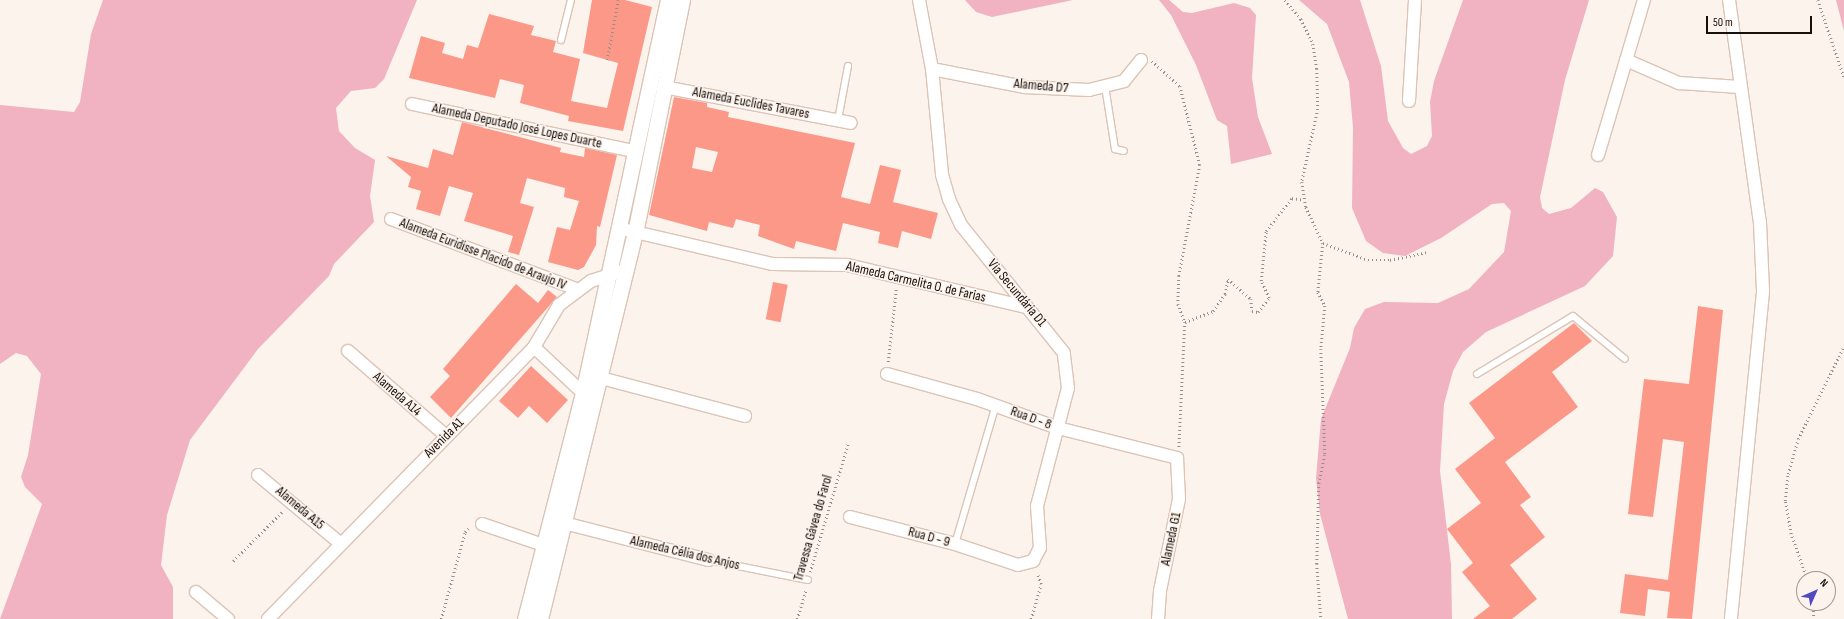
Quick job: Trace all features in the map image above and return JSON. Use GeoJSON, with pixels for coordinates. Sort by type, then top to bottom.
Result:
{"type":"FeatureCollection","features":[{"type":"Feature","properties":{"kind":"street"},"geometry":{"type":"LineString","coordinates":[[540,619],[601,378],[635,233],[664,87],[671,0]]}},
{"type":"Feature","properties":{"kind":"street"},"geometry":{"type":"LineString","coordinates":[[524,619],[583,393],[618,228],[629,150],[671,0]]}},
{"type":"Feature","properties":{"kind":"street","name":"Via Secundária D1"},"geometry":{"type":"LineString","coordinates":[[919,0],[932,69],[942,174],[949,199],[961,225],[1026,307],[1050,333],[1067,362],[1068,388],[1036,511],[1040,548],[1033,561]]}},
{"type":"Feature","properties":{"kind":"street"},"geometry":{"type":"LineString","coordinates":[[1409,101],[1415,0]]}},
{"type":"Feature","properties":{"kind":"street"},"geometry":{"type":"LineString","coordinates":[[1598,155],[1644,0]]}},
{"type":"Feature","properties":{"kind":"street"},"geometry":{"type":"LineString","coordinates":[[1729,0],[1760,222],[1763,292],[1731,619]]}},
{"type":"Feature","properties":{"kind":"street","name":"Alameda D7"},"geometry":{"type":"LineString","coordinates":[[932,69],[1026,87],[1089,90],[1124,81],[1140,60]]}},
{"type":"Feature","properties":{"kind":"street"},"geometry":{"type":"LineString","coordinates":[[1626,60],[1679,83],[1740,87]]}},
{"type":"Feature","properties":{"kind":"street","name":"Alameda Euclides Tavares"},"geometry":{"type":"LineString","coordinates":[[664,87],[851,123]]}},
{"type":"Feature","properties":{"kind":"street","name":"Alameda Deputado José Lopes Duarte"},"geometry":{"type":"LineString","coordinates":[[412,104],[629,150]]}},
{"type":"Feature","properties":{"kind":"street","name":"Alameda Euridisse Placido de Araujo IV"},"geometry":{"type":"LineString","coordinates":[[391,220],[576,290]]}},
{"type":"Feature","properties":{"kind":"street","name":"Alameda Carmelita O. de Farias"},"geometry":{"type":"LineString","coordinates":[[618,228],[773,264],[847,265],[1026,307]]}},
{"type":"Feature","properties":{"kind":"street","name":"Avenida A1"},"geometry":{"type":"LineString","coordinates":[[268,619],[340,543],[534,347],[559,305],[576,290],[607,275],[626,270]]}},
{"type":"Feature","properties":{"kind":"street"},"geometry":{"type":"LineString","coordinates":[[534,347],[583,393]]}},
{"type":"Feature","properties":{"kind":"street","name":"Alameda A14"},"geometry":{"type":"LineString","coordinates":[[348,351],[446,436]]}},
{"type":"Feature","properties":{"kind":"street","name":"Rua D - 8"},"geometry":{"type":"LineString","coordinates":[[887,374],[996,406],[1058,428],[1177,458]]}},
{"type":"Feature","properties":{"kind":"street"},"geometry":{"type":"LineString","coordinates":[[601,378],[745,416]]}},
{"type":"Feature","properties":{"kind":"street","name":"Alameda G1"},"geometry":{"type":"LineString","coordinates":[[1158,619],[1160,591],[1179,499],[1177,458]]}},
{"type":"Feature","properties":{"kind":"street","name":"Alameda A15"},"geometry":{"type":"LineString","coordinates":[[258,475],[293,502],[340,543]]}},
{"type":"Feature","properties":{"kind":"street","name":"Rua D - 9"},"geometry":{"type":"LineString","coordinates":[[850,517],[955,544],[1018,565],[1033,561]]}},
{"type":"Feature","properties":{"kind":"street","name":"Alameda Célia dos Anjos"},"geometry":{"type":"LineString","coordinates":[[564,523],[708,560]]}},
{"type":"Feature","properties":{"kind":"street"},"geometry":{"type":"LineString","coordinates":[[482,524],[543,545]]}},
{"type":"Feature","properties":{"kind":"street"},"geometry":{"type":"LineString","coordinates":[[196,592],[228,619]]}},
{"type":"Feature","properties":{"kind":"lane"},"geometry":{"type":"LineString","coordinates":[[561,40],[571,0]]}},
{"type":"Feature","properties":{"kind":"lane"},"geometry":{"type":"LineString","coordinates":[[838,120],[848,66]]}},
{"type":"Feature","properties":{"kind":"lane"},"geometry":{"type":"LineString","coordinates":[[1105,86],[1115,149],[1124,151]]}},
{"type":"Feature","properties":{"kind":"lane"},"geometry":{"type":"LineString","coordinates":[[1477,374],[1573,316],[1625,359]]}},
{"type":"Feature","properties":{"kind":"lane"},"geometry":{"type":"LineString","coordinates":[[955,544],[996,406]]}},
{"type":"Feature","properties":{"kind":"lane","name":"Alameda Célia dos Anjos"},"geometry":{"type":"LineString","coordinates":[[708,560],[808,580]]}},
{"type":"Feature","properties":{"kind":"path"},"geometry":{"type":"LineString","coordinates":[[607,60],[618,0]]}},
{"type":"Feature","properties":{"kind":"path"},"geometry":{"type":"LineString","coordinates":[[1285,0],[1301,19],[1313,44],[1317,69],[1318,109],[1302,182],[1304,200],[1323,243],[1318,292],[1325,306],[1322,349],[1325,455],[1319,484],[1317,564],[1321,619]]}},
{"type":"Feature","properties":{"kind":"path"},"geometry":{"type":"LineString","coordinates":[[1818,0],[1844,77]]}},
{"type":"Feature","properties":{"kind":"path"},"geometry":{"type":"LineString","coordinates":[[1140,60],[1146,58],[1161,66],[1180,86],[1200,165],[1179,276],[1178,304],[1185,322],[1177,458]]}},
{"type":"Feature","properties":{"kind":"path"},"geometry":{"type":"LineString","coordinates":[[1185,322],[1213,311],[1225,294],[1228,279],[1251,299],[1252,311],[1258,312],[1269,298],[1261,281],[1266,231],[1292,198],[1304,200]]}},
{"type":"Feature","properties":{"kind":"path"},"geometry":{"type":"LineString","coordinates":[[1323,243],[1368,260],[1390,260],[1428,252]]}},
{"type":"Feature","properties":{"kind":"path"},"geometry":{"type":"LineString","coordinates":[[887,374],[898,277]]}},
{"type":"Feature","properties":{"kind":"path"},"geometry":{"type":"LineString","coordinates":[[1805,571],[1789,521],[1786,501],[1788,474],[1798,439],[1844,346]]}},
{"type":"Feature","properties":{"kind":"path","name":"Travessa Gávea do Farol"},"geometry":{"type":"LineString","coordinates":[[797,619],[848,444]]}},
{"type":"Feature","properties":{"kind":"path"},"geometry":{"type":"LineString","coordinates":[[233,561],[293,502]]}},
{"type":"Feature","properties":{"kind":"path"},"geometry":{"type":"LineString","coordinates":[[441,619],[465,532],[482,524]]}},
{"type":"Feature","properties":{"kind":"path"},"geometry":{"type":"LineString","coordinates":[[1031,619],[1040,584],[1033,561]]}},
{"type":"Feature","properties":{"kind":"shaded area"},"geometry":{"type":"Polygon","coordinates":[[[103,0],[417,0],[384,79],[375,88],[351,91],[336,108],[339,131],[355,148],[375,160],[370,196],[374,222],[334,264],[329,276],[258,349],[190,440],[167,515],[161,565],[173,587],[173,619],[0,619],[42,504],[25,487],[21,477],[28,455],[41,374],[27,356],[16,353],[0,364],[0,105],[74,112],[80,102],[91,34],[103,0]]]}},
{"type":"Feature","properties":{"kind":"shaded area"},"geometry":{"type":"Polygon","coordinates":[[[965,0],[1073,0],[992,17],[976,12],[965,0]]]}},
{"type":"Feature","properties":{"kind":"shaded area"},"geometry":{"type":"Polygon","coordinates":[[[1159,0],[1169,0],[1183,12],[1192,13],[1234,3],[1250,8],[1256,15],[1252,78],[1258,117],[1272,154],[1231,164],[1227,126],[1217,120],[1196,65],[1171,15],[1159,0]]]}},
{"type":"Feature","properties":{"kind":"shaded area"},"geometry":{"type":"Polygon","coordinates":[[[1299,0],[1360,0],[1381,66],[1388,121],[1403,148],[1411,154],[1427,146],[1432,136],[1430,102],[1434,81],[1463,0],[1589,0],[1565,80],[1540,197],[1542,208],[1549,214],[1571,208],[1595,188],[1603,192],[1617,217],[1613,256],[1585,286],[1486,332],[1463,352],[1453,371],[1444,404],[1440,471],[1451,564],[1452,619],[1348,619],[1320,514],[1316,478],[1321,419],[1350,348],[1354,328],[1365,309],[1384,302],[1438,303],[1469,289],[1504,252],[1511,211],[1504,203],[1492,204],[1441,238],[1405,256],[1383,253],[1366,241],[1352,208],[1353,128],[1349,82],[1327,24],[1299,0]]]}},
{"type":"Feature","properties":{"kind":"shaded area"},"geometry":{"type":"Polygon","coordinates":[[[1836,0],[1844,0],[1844,31],[1836,0]]]}},
{"type":"Feature","properties":{"kind":"building"},"geometry":{"type":"Polygon","coordinates":[[[592,0],[625,0],[652,7],[623,131],[568,121],[569,116],[520,103],[524,85],[500,79],[495,98],[409,78],[421,36],[445,43],[442,53],[463,59],[467,45],[478,48],[489,14],[534,26],[531,35],[556,41],[553,52],[580,59],[571,101],[607,108],[618,63],[583,53],[592,0]]]}},
{"type":"Feature","properties":{"kind":"building"},"geometry":{"type":"Polygon","coordinates":[[[674,97],[707,103],[707,107],[729,112],[728,117],[855,143],[841,197],[870,204],[880,165],[901,170],[893,202],[938,213],[931,239],[902,231],[898,248],[878,243],[880,232],[843,223],[836,251],[796,241],[794,249],[758,236],[760,225],[736,219],[733,228],[709,222],[707,231],[649,215],[674,97]],[[696,147],[692,168],[712,172],[718,152],[696,147]]]}},
{"type":"Feature","properties":{"kind":"building"},"geometry":{"type":"Polygon","coordinates":[[[462,122],[561,148],[560,152],[584,157],[585,148],[617,155],[600,227],[597,226],[596,245],[584,267],[578,270],[548,262],[557,227],[570,230],[579,201],[564,197],[565,188],[527,178],[520,203],[534,207],[519,255],[508,252],[513,236],[464,221],[473,193],[449,186],[440,216],[416,209],[421,191],[408,187],[411,177],[386,156],[428,168],[433,149],[453,155],[462,122]]]}},
{"type":"Feature","properties":{"kind":"building"},"geometry":{"type":"Polygon","coordinates":[[[773,282],[788,285],[780,322],[766,319],[773,282]]]}},
{"type":"Feature","properties":{"kind":"building"},"geometry":{"type":"Polygon","coordinates":[[[516,284],[538,303],[548,290],[557,297],[451,418],[430,397],[450,376],[443,369],[516,284]]]}},
{"type":"Feature","properties":{"kind":"building"},"geometry":{"type":"Polygon","coordinates":[[[1698,306],[1723,310],[1692,619],[1667,618],[1670,592],[1648,589],[1645,616],[1620,613],[1625,574],[1668,580],[1684,442],[1663,439],[1653,517],[1628,514],[1644,379],[1689,384],[1698,306]]]}},
{"type":"Feature","properties":{"kind":"building"},"geometry":{"type":"Polygon","coordinates":[[[1574,323],[1592,341],[1552,372],[1578,407],[1505,462],[1531,497],[1520,505],[1545,537],[1510,565],[1537,599],[1512,619],[1473,619],[1490,606],[1462,572],[1473,563],[1447,529],[1481,503],[1455,469],[1495,438],[1469,403],[1574,323]]]}},
{"type":"Feature","properties":{"kind":"building"},"geometry":{"type":"Polygon","coordinates":[[[531,366],[568,400],[547,423],[529,406],[518,418],[499,401],[531,366]]]}}]}
